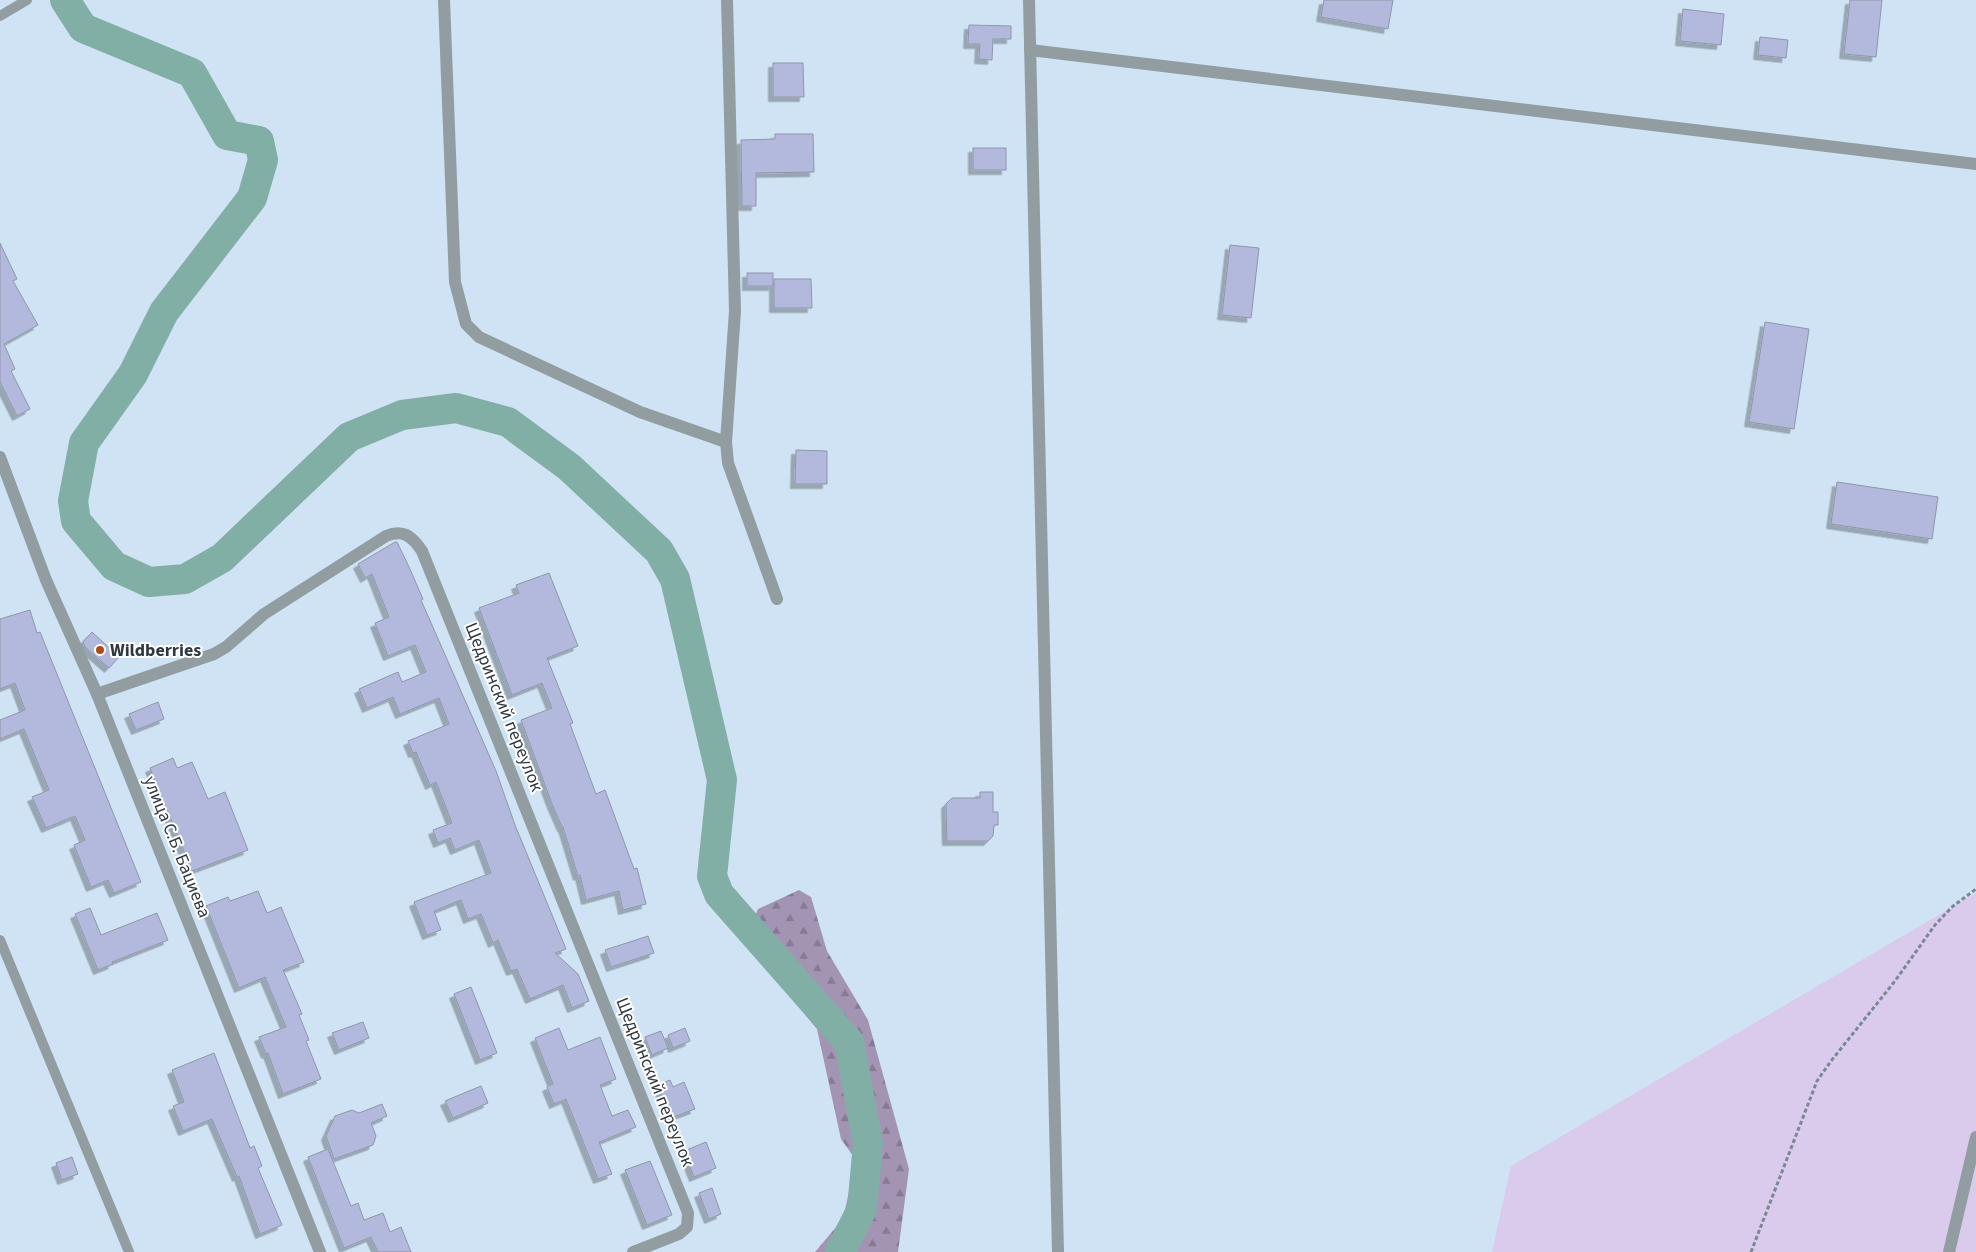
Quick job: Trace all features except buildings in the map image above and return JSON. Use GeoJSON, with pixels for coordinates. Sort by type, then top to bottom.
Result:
{"type":"FeatureCollection","features":[{"type":"Feature","properties":{"kind":"street"},"geometry":{"type":"LineString","coordinates":[[444,0],[454,282],[466,324],[479,337],[640,412],[726,442]]}},
{"type":"Feature","properties":{"kind":"street"},"geometry":{"type":"LineString","coordinates":[[727,0],[735,311],[726,442],[728,463],[777,599]]}},
{"type":"Feature","properties":{"kind":"street"},"geometry":{"type":"LineString","coordinates":[[1029,0],[1058,1252]]}},
{"type":"Feature","properties":{"kind":"street"},"geometry":{"type":"LineString","coordinates":[[1030,50],[1976,164]]}},
{"type":"Feature","properties":{"kind":"street","name":"улица С.Б. Бациева"},"geometry":{"type":"LineString","coordinates":[[0,456],[46,580],[97,694],[320,1252]]}},
{"type":"Feature","properties":{"kind":"street","name":"Щедринский переулок"},"geometry":{"type":"LineString","coordinates":[[97,694],[214,654],[226,647],[264,614],[386,536],[396,532],[406,534],[416,541],[426,560],[688,1213],[687,1227],[679,1234],[633,1252]]}},
{"type":"Feature","properties":{"kind":"street"},"geometry":{"type":"LineString","coordinates":[[1949,1252],[1976,1137]]}},
{"type":"Feature","properties":{"kind":"lane"},"geometry":{"type":"LineString","coordinates":[[0,16],[27,0]]}},
{"type":"Feature","properties":{"kind":"lane"},"geometry":{"type":"LineString","coordinates":[[0,940],[129,1252]]}},
{"type":"Feature","properties":{"kind":"path"},"geometry":{"type":"LineString","coordinates":[[1751,1252],[1817,1081],[1935,926],[1952,907],[1976,889]]}},
{"type":"Feature","properties":{"kind":"shaded area"},"geometry":{"type":"Polygon","coordinates":[[[1976,893],[1976,1252],[1492,1252],[1511,1166],[1976,893]]]}},
{"type":"Feature","properties":{"kind":"green space"},"geometry":{"type":"Polygon","coordinates":[[[799,890],[811,897],[827,951],[868,1020],[909,1169],[898,1252],[815,1252],[843,1219],[856,1160],[841,1139],[817,1029],[744,941],[758,909],[799,890]]]}},
{"type":"Feature","properties":{"kind":"waterway"},"geometry":{"type":"LineString","coordinates":[[65,0],[83,28],[192,73],[227,135],[259,141],[263,160],[252,198],[164,312],[133,374],[84,443],[73,501],[76,521],[114,566],[149,582],[185,579],[222,558],[349,437],[402,415],[456,408],[508,422],[569,467],[659,551],[675,579],[722,780],[712,876],[719,894],[849,1042],[868,1143],[862,1209],[840,1252]]}},
{"type":"Feature","properties":{"kind":"place","name":"Wildberries"},"geometry":{"type":"Point","coordinates":[100,650]}}]}
